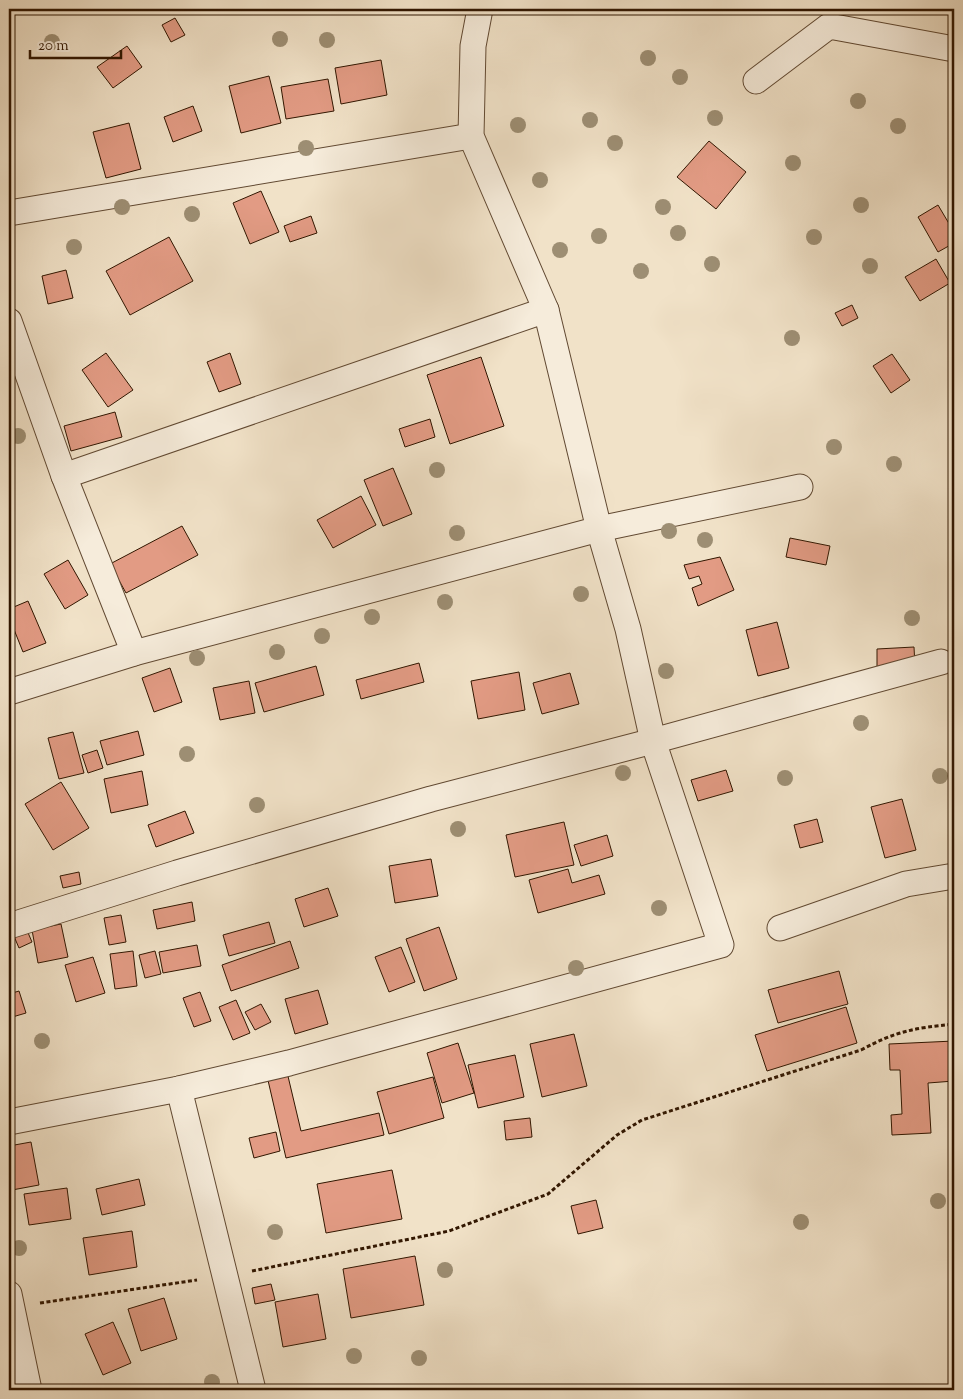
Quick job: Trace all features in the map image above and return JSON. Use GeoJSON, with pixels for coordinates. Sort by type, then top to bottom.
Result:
{"type":"FeatureCollection","features":[{"type":"Feature","properties":{"kind":"street"},"geometry":{"type":"LineString","coordinates":[[9,1122],[179,1090],[289,1063],[721,944],[653,741],[628,629],[599,529],[546,310],[472,136],[473,46],[480,9]]}},
{"type":"Feature","properties":{"kind":"street"},"geometry":{"type":"LineString","coordinates":[[756,81],[829,26],[954,49]]}},
{"type":"Feature","properties":{"kind":"street"},"geometry":{"type":"LineString","coordinates":[[9,213],[472,136]]}},
{"type":"Feature","properties":{"kind":"street"},"geometry":{"type":"LineString","coordinates":[[64,476],[546,310]]}},
{"type":"Feature","properties":{"kind":"street"},"geometry":{"type":"LineString","coordinates":[[9,321],[64,476],[134,653]]}},
{"type":"Feature","properties":{"kind":"street"},"geometry":{"type":"LineString","coordinates":[[9,692],[134,653],[599,529],[800,487]]}},
{"type":"Feature","properties":{"kind":"street"},"geometry":{"type":"LineString","coordinates":[[9,926],[187,870],[431,799],[653,741],[941,662]]}},
{"type":"Feature","properties":{"kind":"street"},"geometry":{"type":"LineString","coordinates":[[780,928],[906,884],[954,876]]}},
{"type":"Feature","properties":{"kind":"street"},"geometry":{"type":"LineString","coordinates":[[179,1090],[253,1390]]}},
{"type":"Feature","properties":{"kind":"street"},"geometry":{"type":"LineString","coordinates":[[10,1301],[29,1390]]}},
{"type":"Feature","properties":{"kind":"path"},"geometry":{"type":"LineString","coordinates":[[10,1301],[224,1276],[449,1231],[548,1194],[617,1135],[642,1120],[861,1050],[890,1034],[918,1028],[954,1024]]}},
{"type":"Feature","properties":{"kind":"building"},"geometry":{"type":"Polygon","coordinates":[[[175,18],[185,35],[171,42],[162,25],[175,18]]]}},
{"type":"Feature","properties":{"kind":"building"},"geometry":{"type":"Polygon","coordinates":[[[127,46],[142,67],[113,88],[97,67],[127,46]]]}},
{"type":"Feature","properties":{"kind":"building"},"geometry":{"type":"Polygon","coordinates":[[[381,60],[387,95],[341,104],[335,68],[381,60]]]}},
{"type":"Feature","properties":{"kind":"building"},"geometry":{"type":"Polygon","coordinates":[[[269,76],[281,123],[241,133],[229,86],[269,76]]]}},
{"type":"Feature","properties":{"kind":"building"},"geometry":{"type":"Polygon","coordinates":[[[328,79],[334,111],[286,119],[281,87],[328,79]]]}},
{"type":"Feature","properties":{"kind":"building"},"geometry":{"type":"Polygon","coordinates":[[[193,106],[202,131],[173,142],[164,117],[193,106]]]}},
{"type":"Feature","properties":{"kind":"building"},"geometry":{"type":"Polygon","coordinates":[[[129,123],[141,169],[106,178],[93,132],[129,123]]]}},
{"type":"Feature","properties":{"kind":"building"},"geometry":{"type":"Polygon","coordinates":[[[709,141],[746,172],[716,209],[677,177],[709,141]]]}},
{"type":"Feature","properties":{"kind":"building"},"geometry":{"type":"Polygon","coordinates":[[[261,191],[279,232],[250,244],[233,203],[261,191]]]}},
{"type":"Feature","properties":{"kind":"building"},"geometry":{"type":"Polygon","coordinates":[[[938,205],[954,232],[954,243],[938,252],[918,217],[938,205]]]}},
{"type":"Feature","properties":{"kind":"building"},"geometry":{"type":"Polygon","coordinates":[[[311,216],[317,233],[290,242],[284,226],[311,216]]]}},
{"type":"Feature","properties":{"kind":"building"},"geometry":{"type":"Polygon","coordinates":[[[169,237],[193,281],[130,315],[106,271],[169,237]]]}},
{"type":"Feature","properties":{"kind":"building"},"geometry":{"type":"Polygon","coordinates":[[[936,259],[950,283],[920,301],[905,277],[936,259]]]}},
{"type":"Feature","properties":{"kind":"building"},"geometry":{"type":"Polygon","coordinates":[[[66,270],[73,298],[48,304],[42,276],[66,270]]]}},
{"type":"Feature","properties":{"kind":"building"},"geometry":{"type":"Polygon","coordinates":[[[852,305],[858,318],[842,326],[835,313],[852,305]]]}},
{"type":"Feature","properties":{"kind":"building"},"geometry":{"type":"Polygon","coordinates":[[[106,353],[133,390],[108,407],[82,370],[106,353]]]}},
{"type":"Feature","properties":{"kind":"building"},"geometry":{"type":"Polygon","coordinates":[[[230,353],[241,384],[219,392],[207,362],[230,353]]]}},
{"type":"Feature","properties":{"kind":"building"},"geometry":{"type":"Polygon","coordinates":[[[892,354],[910,380],[891,393],[873,366],[892,354]]]}},
{"type":"Feature","properties":{"kind":"building"},"geometry":{"type":"Polygon","coordinates":[[[481,357],[504,426],[450,444],[427,375],[481,357]]]}},
{"type":"Feature","properties":{"kind":"building"},"geometry":{"type":"Polygon","coordinates":[[[115,412],[122,437],[71,451],[64,426],[115,412]]]}},
{"type":"Feature","properties":{"kind":"building"},"geometry":{"type":"Polygon","coordinates":[[[430,419],[435,437],[405,447],[399,429],[430,419]]]}},
{"type":"Feature","properties":{"kind":"building"},"geometry":{"type":"Polygon","coordinates":[[[393,468],[412,514],[383,526],[364,480],[393,468]]]}},
{"type":"Feature","properties":{"kind":"building"},"geometry":{"type":"Polygon","coordinates":[[[361,496],[376,525],[333,548],[317,520],[361,496]]]}},
{"type":"Feature","properties":{"kind":"building"},"geometry":{"type":"Polygon","coordinates":[[[182,526],[198,555],[126,593],[110,564],[182,526]]]}},
{"type":"Feature","properties":{"kind":"building"},"geometry":{"type":"Polygon","coordinates":[[[790,538],[830,546],[826,565],[786,557],[790,538]]]}},
{"type":"Feature","properties":{"kind":"building"},"geometry":{"type":"Polygon","coordinates":[[[720,557],[734,590],[698,606],[692,588],[702,584],[699,576],[689,579],[684,565],[720,557]]]}},
{"type":"Feature","properties":{"kind":"building"},"geometry":{"type":"Polygon","coordinates":[[[68,560],[88,595],[65,609],[44,574],[68,560]]]}},
{"type":"Feature","properties":{"kind":"building"},"geometry":{"type":"Polygon","coordinates":[[[28,601],[46,643],[23,652],[9,617],[9,609],[28,601]]]}},
{"type":"Feature","properties":{"kind":"building"},"geometry":{"type":"Polygon","coordinates":[[[777,622],[789,668],[758,676],[746,630],[777,622]]]}},
{"type":"Feature","properties":{"kind":"building"},"geometry":{"type":"Polygon","coordinates":[[[914,647],[915,666],[877,668],[877,649],[914,647]]]}},
{"type":"Feature","properties":{"kind":"building"},"geometry":{"type":"Polygon","coordinates":[[[419,663],[424,682],[361,699],[356,680],[419,663]]]}},
{"type":"Feature","properties":{"kind":"building"},"geometry":{"type":"Polygon","coordinates":[[[316,666],[324,695],[264,712],[255,683],[316,666]]]}},
{"type":"Feature","properties":{"kind":"building"},"geometry":{"type":"Polygon","coordinates":[[[170,668],[182,702],[154,712],[142,678],[170,668]]]}},
{"type":"Feature","properties":{"kind":"building"},"geometry":{"type":"Polygon","coordinates":[[[519,672],[525,710],[478,719],[471,681],[519,672]]]}},
{"type":"Feature","properties":{"kind":"building"},"geometry":{"type":"Polygon","coordinates":[[[570,673],[579,704],[542,714],[533,683],[570,673]]]}},
{"type":"Feature","properties":{"kind":"building"},"geometry":{"type":"Polygon","coordinates":[[[249,681],[255,713],[220,720],[213,688],[249,681]]]}},
{"type":"Feature","properties":{"kind":"building"},"geometry":{"type":"Polygon","coordinates":[[[138,731],[144,755],[107,765],[100,741],[138,731]]]}},
{"type":"Feature","properties":{"kind":"building"},"geometry":{"type":"Polygon","coordinates":[[[73,732],[84,773],[59,779],[48,738],[73,732]]]}},
{"type":"Feature","properties":{"kind":"building"},"geometry":{"type":"Polygon","coordinates":[[[97,750],[103,768],[88,773],[82,755],[97,750]]]}},
{"type":"Feature","properties":{"kind":"building"},"geometry":{"type":"Polygon","coordinates":[[[726,770],[733,791],[698,801],[691,780],[726,770]]]}},
{"type":"Feature","properties":{"kind":"building"},"geometry":{"type":"Polygon","coordinates":[[[142,771],[148,805],[111,813],[104,779],[142,771]]]}},
{"type":"Feature","properties":{"kind":"building"},"geometry":{"type":"Polygon","coordinates":[[[61,782],[89,828],[53,850],[25,804],[61,782]]]}},
{"type":"Feature","properties":{"kind":"building"},"geometry":{"type":"Polygon","coordinates":[[[902,799],[916,850],[885,858],[871,807],[902,799]]]}},
{"type":"Feature","properties":{"kind":"building"},"geometry":{"type":"Polygon","coordinates":[[[185,811],[194,833],[156,847],[148,825],[185,811]]]}},
{"type":"Feature","properties":{"kind":"building"},"geometry":{"type":"Polygon","coordinates":[[[817,819],[823,842],[800,848],[794,825],[817,819]]]}},
{"type":"Feature","properties":{"kind":"building"},"geometry":{"type":"Polygon","coordinates":[[[564,822],[574,865],[515,877],[506,835],[564,822]]]}},
{"type":"Feature","properties":{"kind":"building"},"geometry":{"type":"Polygon","coordinates":[[[607,835],[613,856],[581,866],[574,845],[607,835]]]}},
{"type":"Feature","properties":{"kind":"building"},"geometry":{"type":"Polygon","coordinates":[[[431,859],[438,896],[395,903],[389,866],[431,859]]]}},
{"type":"Feature","properties":{"kind":"building"},"geometry":{"type":"Polygon","coordinates":[[[568,869],[572,883],[599,875],[605,894],[538,913],[529,880],[568,869]]]}},
{"type":"Feature","properties":{"kind":"building"},"geometry":{"type":"Polygon","coordinates":[[[79,872],[81,884],[63,888],[60,876],[79,872]]]}},
{"type":"Feature","properties":{"kind":"building"},"geometry":{"type":"Polygon","coordinates":[[[328,888],[338,916],[304,927],[295,899],[328,888]]]}},
{"type":"Feature","properties":{"kind":"building"},"geometry":{"type":"Polygon","coordinates":[[[192,902],[195,921],[157,929],[153,910],[192,902]]]}},
{"type":"Feature","properties":{"kind":"building"},"geometry":{"type":"Polygon","coordinates":[[[121,915],[126,942],[109,945],[104,918],[121,915]]]}},
{"type":"Feature","properties":{"kind":"building"},"geometry":{"type":"Polygon","coordinates":[[[269,922],[275,943],[229,956],[223,935],[269,922]]]}},
{"type":"Feature","properties":{"kind":"building"},"geometry":{"type":"Polygon","coordinates":[[[61,924],[68,957],[38,963],[32,930],[61,924]]]}},
{"type":"Feature","properties":{"kind":"building"},"geometry":{"type":"Polygon","coordinates":[[[439,927],[457,979],[424,991],[406,939],[439,927]]]}},
{"type":"Feature","properties":{"kind":"building"},"geometry":{"type":"Polygon","coordinates":[[[26,928],[32,942],[19,948],[13,934],[26,928]]]}},
{"type":"Feature","properties":{"kind":"building"},"geometry":{"type":"Polygon","coordinates":[[[290,941],[299,968],[231,991],[222,965],[290,941]]]}},
{"type":"Feature","properties":{"kind":"building"},"geometry":{"type":"Polygon","coordinates":[[[197,945],[201,966],[163,973],[159,952],[197,945]]]}},
{"type":"Feature","properties":{"kind":"building"},"geometry":{"type":"Polygon","coordinates":[[[401,947],[415,982],[389,992],[375,957],[401,947]]]}},
{"type":"Feature","properties":{"kind":"building"},"geometry":{"type":"Polygon","coordinates":[[[133,951],[137,986],[115,989],[110,954],[133,951]]]}},
{"type":"Feature","properties":{"kind":"building"},"geometry":{"type":"Polygon","coordinates":[[[155,951],[161,974],[145,978],[139,955],[155,951]]]}},
{"type":"Feature","properties":{"kind":"building"},"geometry":{"type":"Polygon","coordinates":[[[93,957],[105,993],[76,1002],[65,965],[93,957]]]}},
{"type":"Feature","properties":{"kind":"building"},"geometry":{"type":"Polygon","coordinates":[[[839,971],[848,1004],[778,1023],[768,990],[839,971]]]}},
{"type":"Feature","properties":{"kind":"building"},"geometry":{"type":"Polygon","coordinates":[[[318,990],[328,1024],[295,1034],[285,999],[318,990]]]}},
{"type":"Feature","properties":{"kind":"building"},"geometry":{"type":"Polygon","coordinates":[[[19,991],[26,1013],[9,1018],[9,994],[19,991]]]}},
{"type":"Feature","properties":{"kind":"building"},"geometry":{"type":"Polygon","coordinates":[[[200,992],[211,1021],[194,1027],[183,998],[200,992]]]}},
{"type":"Feature","properties":{"kind":"building"},"geometry":{"type":"Polygon","coordinates":[[[236,1000],[250,1033],[233,1040],[219,1007],[236,1000]]]}},
{"type":"Feature","properties":{"kind":"building"},"geometry":{"type":"Polygon","coordinates":[[[261,1004],[271,1022],[255,1030],[245,1012],[261,1004]]]}},
{"type":"Feature","properties":{"kind":"building"},"geometry":{"type":"Polygon","coordinates":[[[846,1007],[857,1043],[767,1071],[755,1035],[846,1007]]]}},
{"type":"Feature","properties":{"kind":"building"},"geometry":{"type":"Polygon","coordinates":[[[574,1034],[587,1086],[542,1097],[530,1044],[574,1034]]]}},
{"type":"Feature","properties":{"kind":"building"},"geometry":{"type":"Polygon","coordinates":[[[954,1041],[954,1081],[928,1083],[931,1133],[892,1135],[891,1115],[902,1114],[900,1070],[890,1070],[889,1044],[954,1041]]]}},
{"type":"Feature","properties":{"kind":"building"},"geometry":{"type":"Polygon","coordinates":[[[458,1043],[474,1093],[442,1103],[427,1053],[458,1043]]]}},
{"type":"Feature","properties":{"kind":"building"},"geometry":{"type":"Polygon","coordinates":[[[515,1055],[524,1097],[478,1108],[468,1065],[515,1055]]]}},
{"type":"Feature","properties":{"kind":"building"},"geometry":{"type":"Polygon","coordinates":[[[287,1072],[301,1131],[379,1113],[384,1135],[286,1158],[267,1076],[287,1072]]]}},
{"type":"Feature","properties":{"kind":"building"},"geometry":{"type":"Polygon","coordinates":[[[433,1077],[444,1118],[389,1134],[377,1092],[433,1077]]]}},
{"type":"Feature","properties":{"kind":"building"},"geometry":{"type":"Polygon","coordinates":[[[530,1118],[532,1137],[506,1140],[504,1121],[530,1118]]]}},
{"type":"Feature","properties":{"kind":"building"},"geometry":{"type":"Polygon","coordinates":[[[276,1132],[280,1151],[254,1158],[249,1138],[276,1132]]]}},
{"type":"Feature","properties":{"kind":"building"},"geometry":{"type":"Polygon","coordinates":[[[31,1142],[39,1185],[12,1190],[9,1172],[9,1146],[31,1142]]]}},
{"type":"Feature","properties":{"kind":"building"},"geometry":{"type":"Polygon","coordinates":[[[392,1170],[402,1219],[326,1233],[317,1184],[392,1170]]]}},
{"type":"Feature","properties":{"kind":"building"},"geometry":{"type":"Polygon","coordinates":[[[139,1179],[145,1205],[102,1215],[96,1189],[139,1179]]]}},
{"type":"Feature","properties":{"kind":"building"},"geometry":{"type":"Polygon","coordinates":[[[67,1188],[71,1219],[29,1225],[24,1194],[67,1188]]]}},
{"type":"Feature","properties":{"kind":"building"},"geometry":{"type":"Polygon","coordinates":[[[596,1200],[603,1228],[578,1234],[571,1206],[596,1200]]]}},
{"type":"Feature","properties":{"kind":"building"},"geometry":{"type":"Polygon","coordinates":[[[132,1231],[137,1267],[89,1275],[83,1238],[132,1231]]]}},
{"type":"Feature","properties":{"kind":"building"},"geometry":{"type":"Polygon","coordinates":[[[415,1256],[424,1305],[351,1318],[343,1269],[415,1256]]]}},
{"type":"Feature","properties":{"kind":"building"},"geometry":{"type":"Polygon","coordinates":[[[271,1284],[275,1300],[255,1304],[252,1288],[271,1284]]]}},
{"type":"Feature","properties":{"kind":"building"},"geometry":{"type":"Polygon","coordinates":[[[318,1294],[326,1339],[283,1347],[275,1302],[318,1294]]]}},
{"type":"Feature","properties":{"kind":"building"},"geometry":{"type":"Polygon","coordinates":[[[164,1298],[177,1339],[141,1351],[128,1309],[164,1298]]]}},
{"type":"Feature","properties":{"kind":"building"},"geometry":{"type":"Polygon","coordinates":[[[113,1322],[131,1363],[103,1375],[85,1334],[113,1322]]]}}]}
